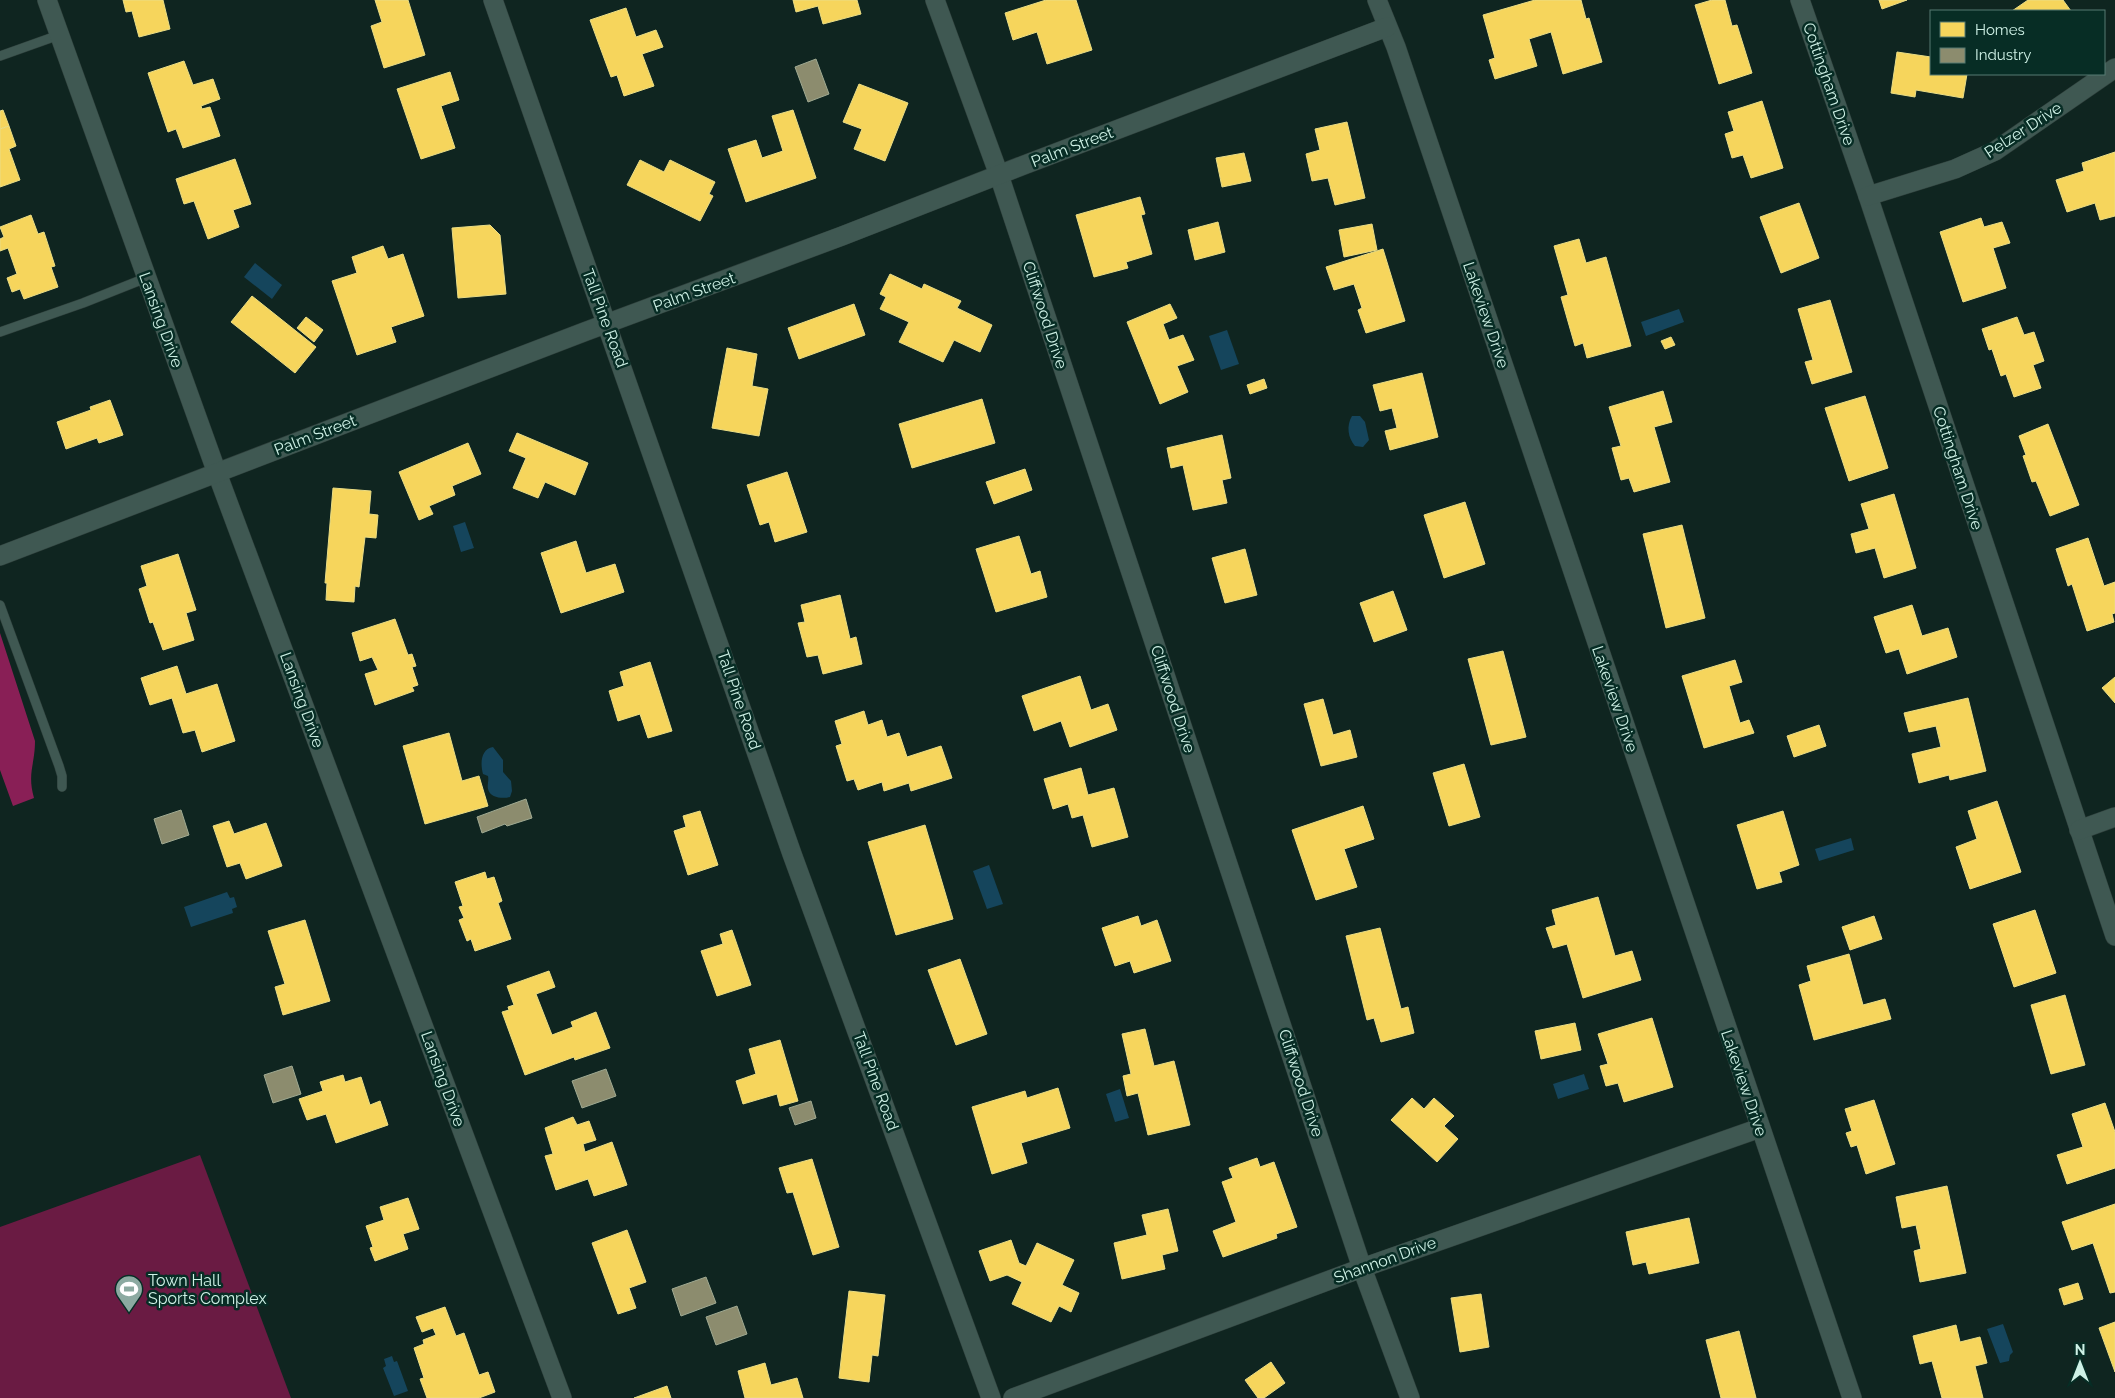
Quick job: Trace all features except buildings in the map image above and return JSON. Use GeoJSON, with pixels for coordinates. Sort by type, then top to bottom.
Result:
{"type":"FeatureCollection","features":[{"type":"Feature","properties":{"kind":"street","name":"Lansing Drive"},"geometry":{"type":"LineString","coordinates":[[47,0],[217,473],[562,1398]]}},
{"type":"Feature","properties":{"kind":"street","name":"Tall Pine Road"},"geometry":{"type":"LineString","coordinates":[[493,0],[792,854],[991,1398]]}},
{"type":"Feature","properties":{"kind":"street","name":"Cliffwood Drive"},"geometry":{"type":"LineString","coordinates":[[935,0],[999,174],[1362,1268],[1410,1398]]}},
{"type":"Feature","properties":{"kind":"street","name":"Lakeview Drive"},"geometry":{"type":"LineString","coordinates":[[1377,0],[1405,75],[1852,1398]]}},
{"type":"Feature","properties":{"kind":"street","name":"Cottingham Drive"},"geometry":{"type":"LineString","coordinates":[[1800,0],[1868,196],[2115,936]]}},
{"type":"Feature","properties":{"kind":"street","name":"Palm Street"},"geometry":{"type":"LineString","coordinates":[[0,556],[1387,27]]}},
{"type":"Feature","properties":{"kind":"street","name":"Pelzer Drive"},"geometry":{"type":"LineString","coordinates":[[1868,196],[1955,169],[1995,151],[2105,75]]}},
{"type":"Feature","properties":{"kind":"street"},"geometry":{"type":"LineString","coordinates":[[2079,830],[2115,817]]}},
{"type":"Feature","properties":{"kind":"street","name":"Shannon Drive"},"geometry":{"type":"LineString","coordinates":[[1013,1398],[1362,1268],[1760,1128]]}},
{"type":"Feature","properties":{"kind":"lane"},"geometry":{"type":"LineString","coordinates":[[0,56],[59,34]]}},
{"type":"Feature","properties":{"kind":"lane"},"geometry":{"type":"LineString","coordinates":[[0,332],[84,303],[146,278]]}},
{"type":"Feature","properties":{"kind":"lane"},"geometry":{"type":"LineString","coordinates":[[0,605],[59,766],[62,776],[62,787]]}},
{"type":"Feature","properties":{"kind":"shaded area"},"geometry":{"type":"Polygon","coordinates":[[[0,633],[35,741],[31,775],[34,798],[13,806],[0,770],[0,633]]]}},
{"type":"Feature","properties":{"kind":"shaded area","name":"Town Hall Sports Complex"},"geometry":{"type":"Polygon","coordinates":[[[200,1155],[291,1398],[0,1398],[0,1227],[200,1155]]]}},
{"type":"Feature","properties":{"kind":"water"},"geometry":{"type":"Polygon","coordinates":[[[255,263],[282,285],[272,299],[244,277],[255,263]]]}},
{"type":"Feature","properties":{"kind":"water"},"geometry":{"type":"Polygon","coordinates":[[[1679,309],[1684,322],[1646,336],[1641,322],[1679,309]]]}},
{"type":"Feature","properties":{"kind":"water"},"geometry":{"type":"Polygon","coordinates":[[[1227,330],[1239,364],[1221,370],[1209,336],[1227,330]]]}},
{"type":"Feature","properties":{"kind":"water"},"geometry":{"type":"Polygon","coordinates":[[[1352,416],[1360,416],[1365,422],[1369,440],[1363,447],[1355,446],[1349,436],[1348,428],[1352,416]]]}},
{"type":"Feature","properties":{"kind":"water"},"geometry":{"type":"Polygon","coordinates":[[[465,522],[474,548],[461,552],[453,526],[465,522]]]}},
{"type":"Feature","properties":{"kind":"water"},"geometry":{"type":"Polygon","coordinates":[[[493,747],[503,760],[503,772],[511,781],[512,791],[510,797],[500,798],[489,792],[488,776],[483,774],[482,757],[489,748],[493,747]]]}},
{"type":"Feature","properties":{"kind":"water"},"geometry":{"type":"Polygon","coordinates":[[[1851,838],[1854,850],[1819,861],[1815,849],[1851,838]]]}},
{"type":"Feature","properties":{"kind":"water"},"geometry":{"type":"Polygon","coordinates":[[[989,865],[1003,904],[987,909],[973,871],[989,865]]]}},
{"type":"Feature","properties":{"kind":"water"},"geometry":{"type":"Polygon","coordinates":[[[227,892],[230,898],[234,897],[237,907],[232,909],[233,913],[191,927],[184,907],[227,892]]]}},
{"type":"Feature","properties":{"kind":"water"},"geometry":{"type":"Polygon","coordinates":[[[1584,1074],[1589,1089],[1558,1099],[1553,1084],[1584,1074]]]}},
{"type":"Feature","properties":{"kind":"water"},"geometry":{"type":"Polygon","coordinates":[[[1120,1089],[1129,1118],[1115,1122],[1106,1094],[1120,1089]]]}},
{"type":"Feature","properties":{"kind":"water"},"geometry":{"type":"Polygon","coordinates":[[[2003,1324],[2013,1352],[2010,1355],[2009,1361],[2000,1363],[1987,1329],[2003,1324]]]}},
{"type":"Feature","properties":{"kind":"water"},"geometry":{"type":"Polygon","coordinates":[[[392,1356],[394,1362],[397,1361],[408,1391],[394,1396],[383,1368],[386,1366],[384,1359],[392,1356]]]}},
{"type":"Feature","properties":{"kind":"place","name":"Town Hall Sports Complex"},"geometry":{"type":"Point","coordinates":[129,1313]}}]}
